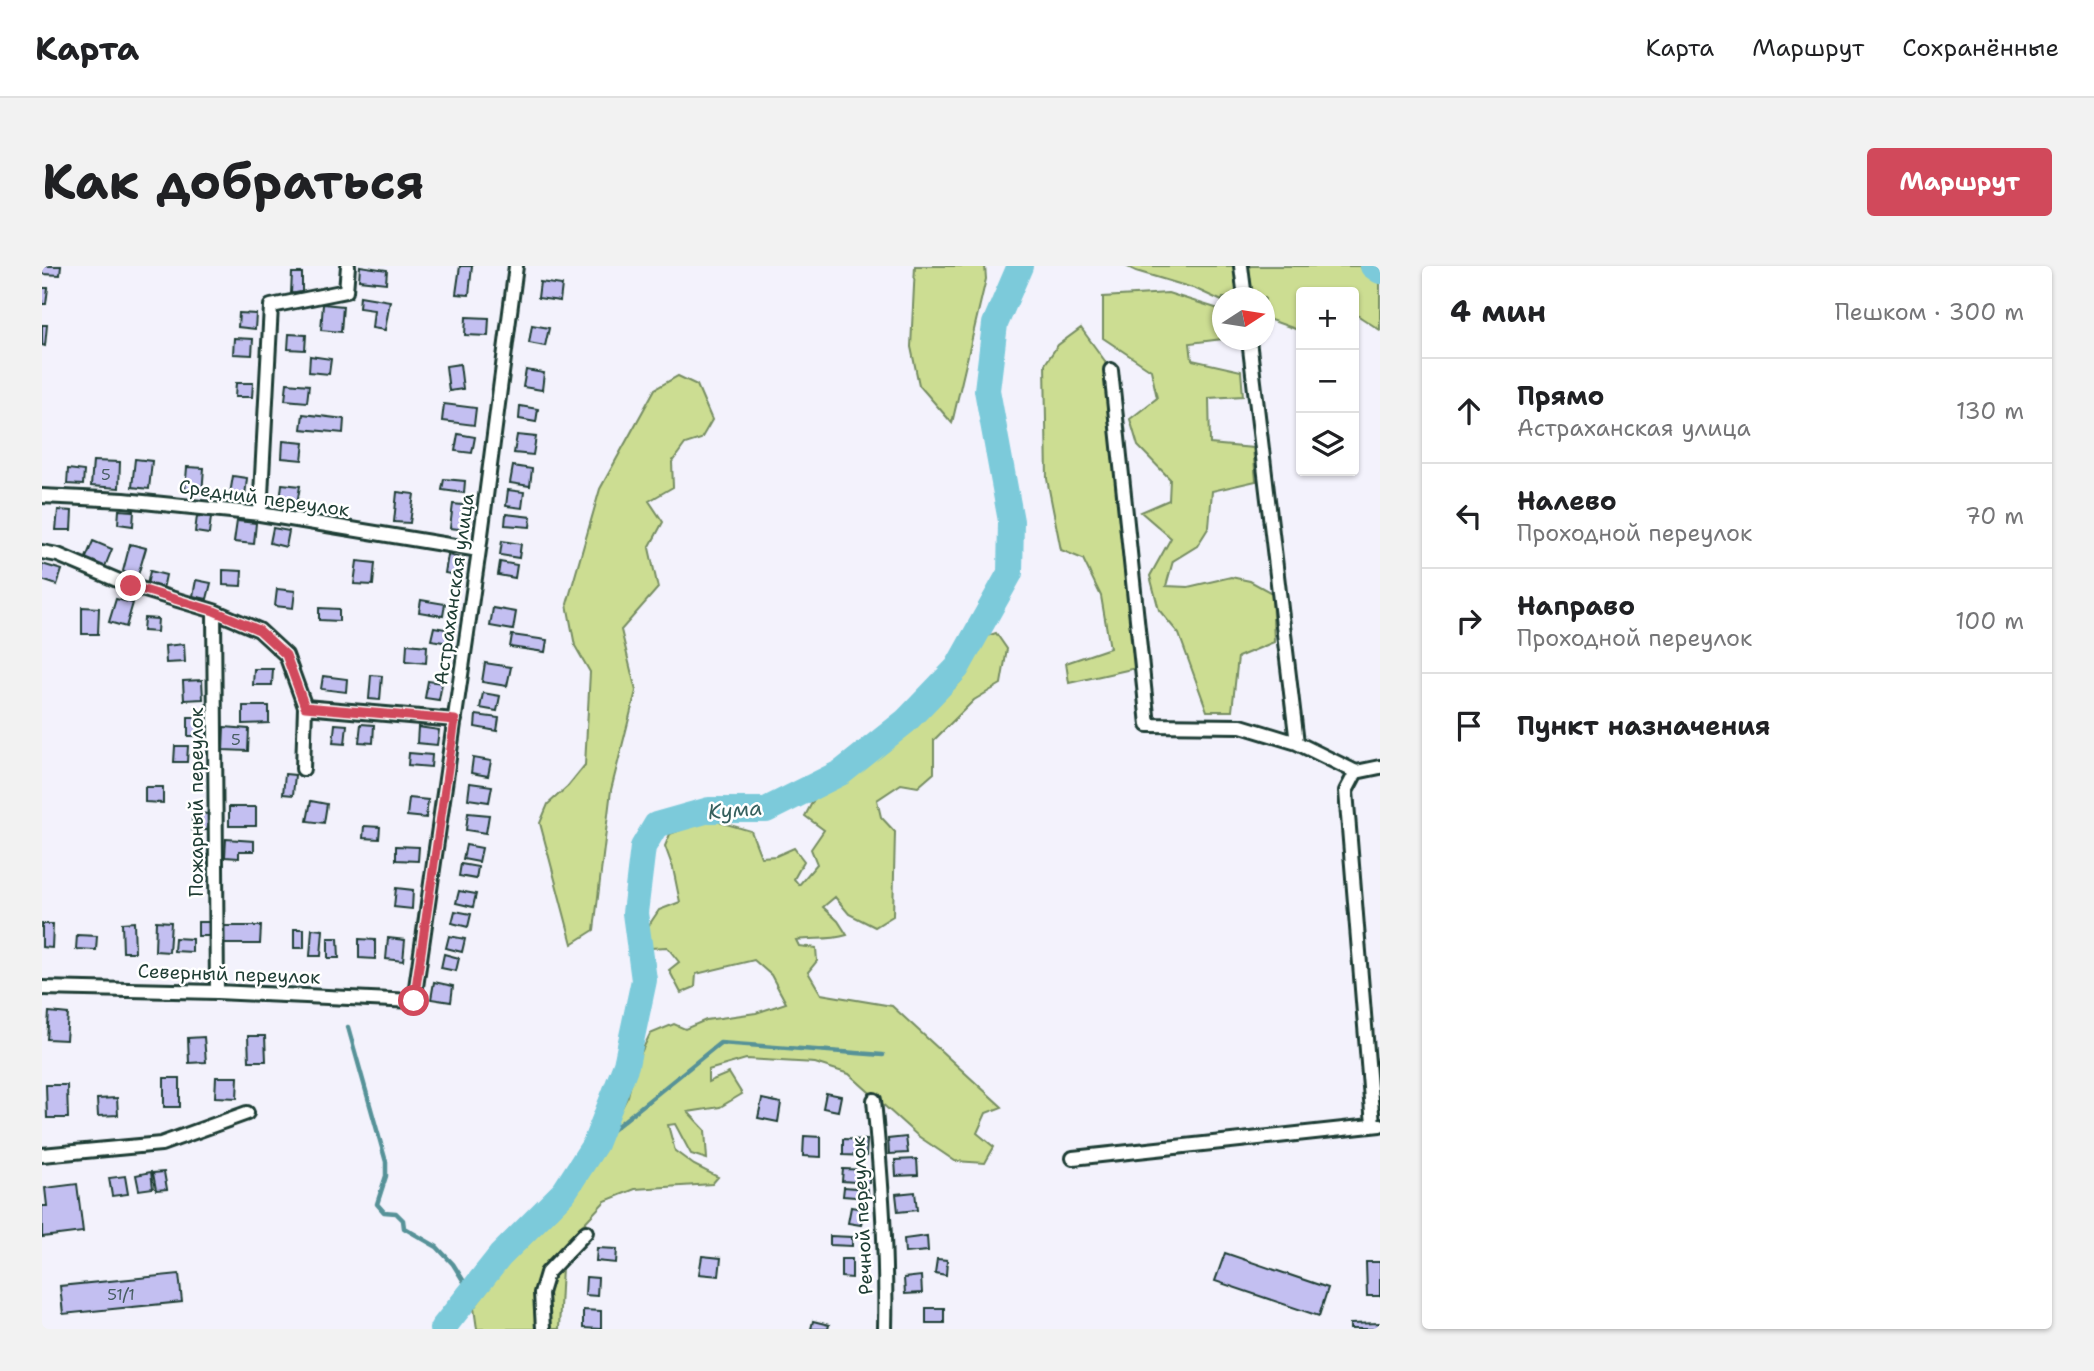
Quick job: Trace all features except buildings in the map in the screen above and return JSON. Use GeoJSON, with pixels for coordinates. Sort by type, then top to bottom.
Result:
{"type":"FeatureCollection","features":[{"type":"Feature","properties":{"kind":"street"},"geometry":{"type":"LineString","coordinates":[[260,514],[271,306],[346,291],[348,266]]}},
{"type":"Feature","properties":{"kind":"street","name":"Астраханская улица"},"geometry":{"type":"LineString","coordinates":[[414,1001],[480,550],[516,266]]}},
{"type":"Feature","properties":{"kind":"street"},"geometry":{"type":"LineString","coordinates":[[1241,266],[1243,287]]}},
{"type":"Feature","properties":{"kind":"street"},"geometry":{"type":"LineString","coordinates":[[1251,350],[1297,743]]}},
{"type":"Feature","properties":{"kind":"street"},"geometry":{"type":"LineString","coordinates":[[1111,370],[1148,726],[1241,726],[1297,743],[1356,772],[1380,767]]}},
{"type":"Feature","properties":{"kind":"street","name":"Средний переулок"},"geometry":{"type":"LineString","coordinates":[[42,496],[124,500],[260,514],[480,550]]}},
{"type":"Feature","properties":{"kind":"street"},"geometry":{"type":"LineString","coordinates":[[42,552],[58,555],[131,586],[214,611],[259,630],[286,655],[305,707],[303,769]]}},
{"type":"Feature","properties":{"kind":"street","name":"Пожарный переулок"},"geometry":{"type":"LineString","coordinates":[[214,611],[217,992]]}},
{"type":"Feature","properties":{"kind":"street"},"geometry":{"type":"LineString","coordinates":[[305,707],[455,720]]}},
{"type":"Feature","properties":{"kind":"street"},"geometry":{"type":"LineString","coordinates":[[1073,1158],[1377,1125],[1346,791],[1356,772]]}},
{"type":"Feature","properties":{"kind":"street","name":"Северный переулок"},"geometry":{"type":"LineString","coordinates":[[42,988],[217,992],[414,1001]]}},
{"type":"Feature","properties":{"kind":"street","name":"Речной переулок"},"geometry":{"type":"LineString","coordinates":[[874,1100],[886,1284],[885,1329]]}},
{"type":"Feature","properties":{"kind":"street"},"geometry":{"type":"LineString","coordinates":[[42,1155],[161,1144],[247,1113]]}},
{"type":"Feature","properties":{"kind":"street"},"geometry":{"type":"LineString","coordinates":[[543,1329],[541,1293],[547,1273],[586,1233]]}},
{"type":"Feature","properties":{"kind":"green space"},"geometry":{"type":"Polygon","coordinates":[[[915,266],[985,266],[986,279],[952,423],[919,385],[911,347],[915,266]]]}},
{"type":"Feature","properties":{"kind":"green space"},"geometry":{"type":"Polygon","coordinates":[[[1126,266],[1359,266],[1380,282],[1380,330],[1359,316],[1359,287],[1296,287],[1296,329],[1275,322],[1275,287],[1212,287],[1212,296],[1126,266]]]}},
{"type":"Feature","properties":{"kind":"green space"},"geometry":{"type":"Polygon","coordinates":[[[1168,293],[1212,307],[1212,340],[1190,343],[1192,360],[1241,371],[1243,396],[1209,398],[1210,444],[1253,448],[1256,481],[1212,491],[1209,527],[1197,546],[1173,561],[1166,586],[1188,587],[1231,577],[1250,581],[1272,593],[1274,642],[1238,657],[1232,711],[1207,711],[1179,634],[1159,610],[1150,576],[1171,538],[1141,512],[1169,500],[1170,479],[1138,446],[1130,419],[1157,398],[1151,370],[1103,338],[1103,297],[1168,293]]]}},
{"type":"Feature","properties":{"kind":"green space"},"geometry":{"type":"Polygon","coordinates":[[[1081,328],[1105,361],[1136,668],[1069,683],[1066,663],[1110,648],[1101,596],[1083,559],[1061,550],[1047,479],[1045,364],[1058,345],[1081,328]]]}},
{"type":"Feature","properties":{"kind":"green space"},"geometry":{"type":"Polygon","coordinates":[[[678,376],[697,385],[712,420],[701,439],[685,444],[672,462],[673,487],[649,501],[663,522],[649,548],[658,588],[621,630],[636,691],[611,790],[594,930],[572,944],[540,823],[548,804],[568,786],[585,765],[590,672],[575,646],[567,604],[600,489],[655,389],[678,376]]]}},
{"type":"Feature","properties":{"kind":"green space"},"geometry":{"type":"Polygon","coordinates":[[[996,633],[1007,649],[1001,684],[974,700],[934,740],[934,773],[918,787],[901,784],[877,800],[881,817],[895,832],[893,916],[875,927],[849,914],[835,897],[823,907],[838,921],[847,935],[796,940],[799,946],[816,948],[817,961],[808,972],[821,994],[892,1006],[1002,1107],[986,1113],[977,1133],[994,1147],[985,1163],[955,1161],[918,1136],[849,1074],[815,1063],[746,1059],[708,1070],[708,1082],[729,1073],[742,1094],[720,1107],[688,1112],[705,1130],[707,1159],[691,1154],[675,1124],[668,1125],[675,1151],[694,1165],[718,1177],[712,1184],[635,1189],[605,1201],[563,1246],[559,1329],[477,1329],[474,1308],[505,1266],[571,1196],[600,1150],[628,1096],[636,1063],[650,1034],[674,1024],[685,1029],[706,1020],[756,1013],[786,1003],[771,975],[754,960],[696,974],[695,987],[681,993],[669,970],[679,962],[667,947],[651,948],[645,931],[659,910],[680,902],[665,846],[670,834],[709,819],[751,831],[761,857],[776,856],[794,848],[804,861],[794,879],[799,885],[817,864],[811,849],[824,830],[805,816],[814,799],[844,781],[912,730],[960,682],[984,637],[996,633]]]}},
{"type":"Feature","properties":{"kind":"waterway","name":"Кума"},"geometry":{"type":"LineString","coordinates":[[442,1329],[500,1256],[564,1192],[595,1144],[626,1065],[644,980],[635,913],[643,847],[656,825],[709,810],[766,810],[842,772],[906,721],[957,668],[1010,573],[1011,521],[987,390],[995,324],[1020,266]]}},
{"type":"Feature","properties":{"kind":"waterway","name":"Кума"},"geometry":{"type":"LineString","coordinates":[[1373,266],[1380,271]]}},
{"type":"Feature","properties":{"kind":"waterway"},"geometry":{"type":"LineString","coordinates":[[348,1027],[386,1162],[386,1176],[377,1204],[384,1212],[396,1213],[403,1220],[404,1228],[437,1247],[453,1264],[471,1293]]}},
{"type":"Feature","properties":{"kind":"waterway"},"geometry":{"type":"LineString","coordinates":[[595,1144],[720,1043],[883,1055]]}},
{"type":"Feature","properties":{"kind":"route"},"geometry":{"type":"LineString","coordinates":[[131,586],[214,611],[259,630],[286,655],[305,707],[455,720],[414,1001]]}}]}
